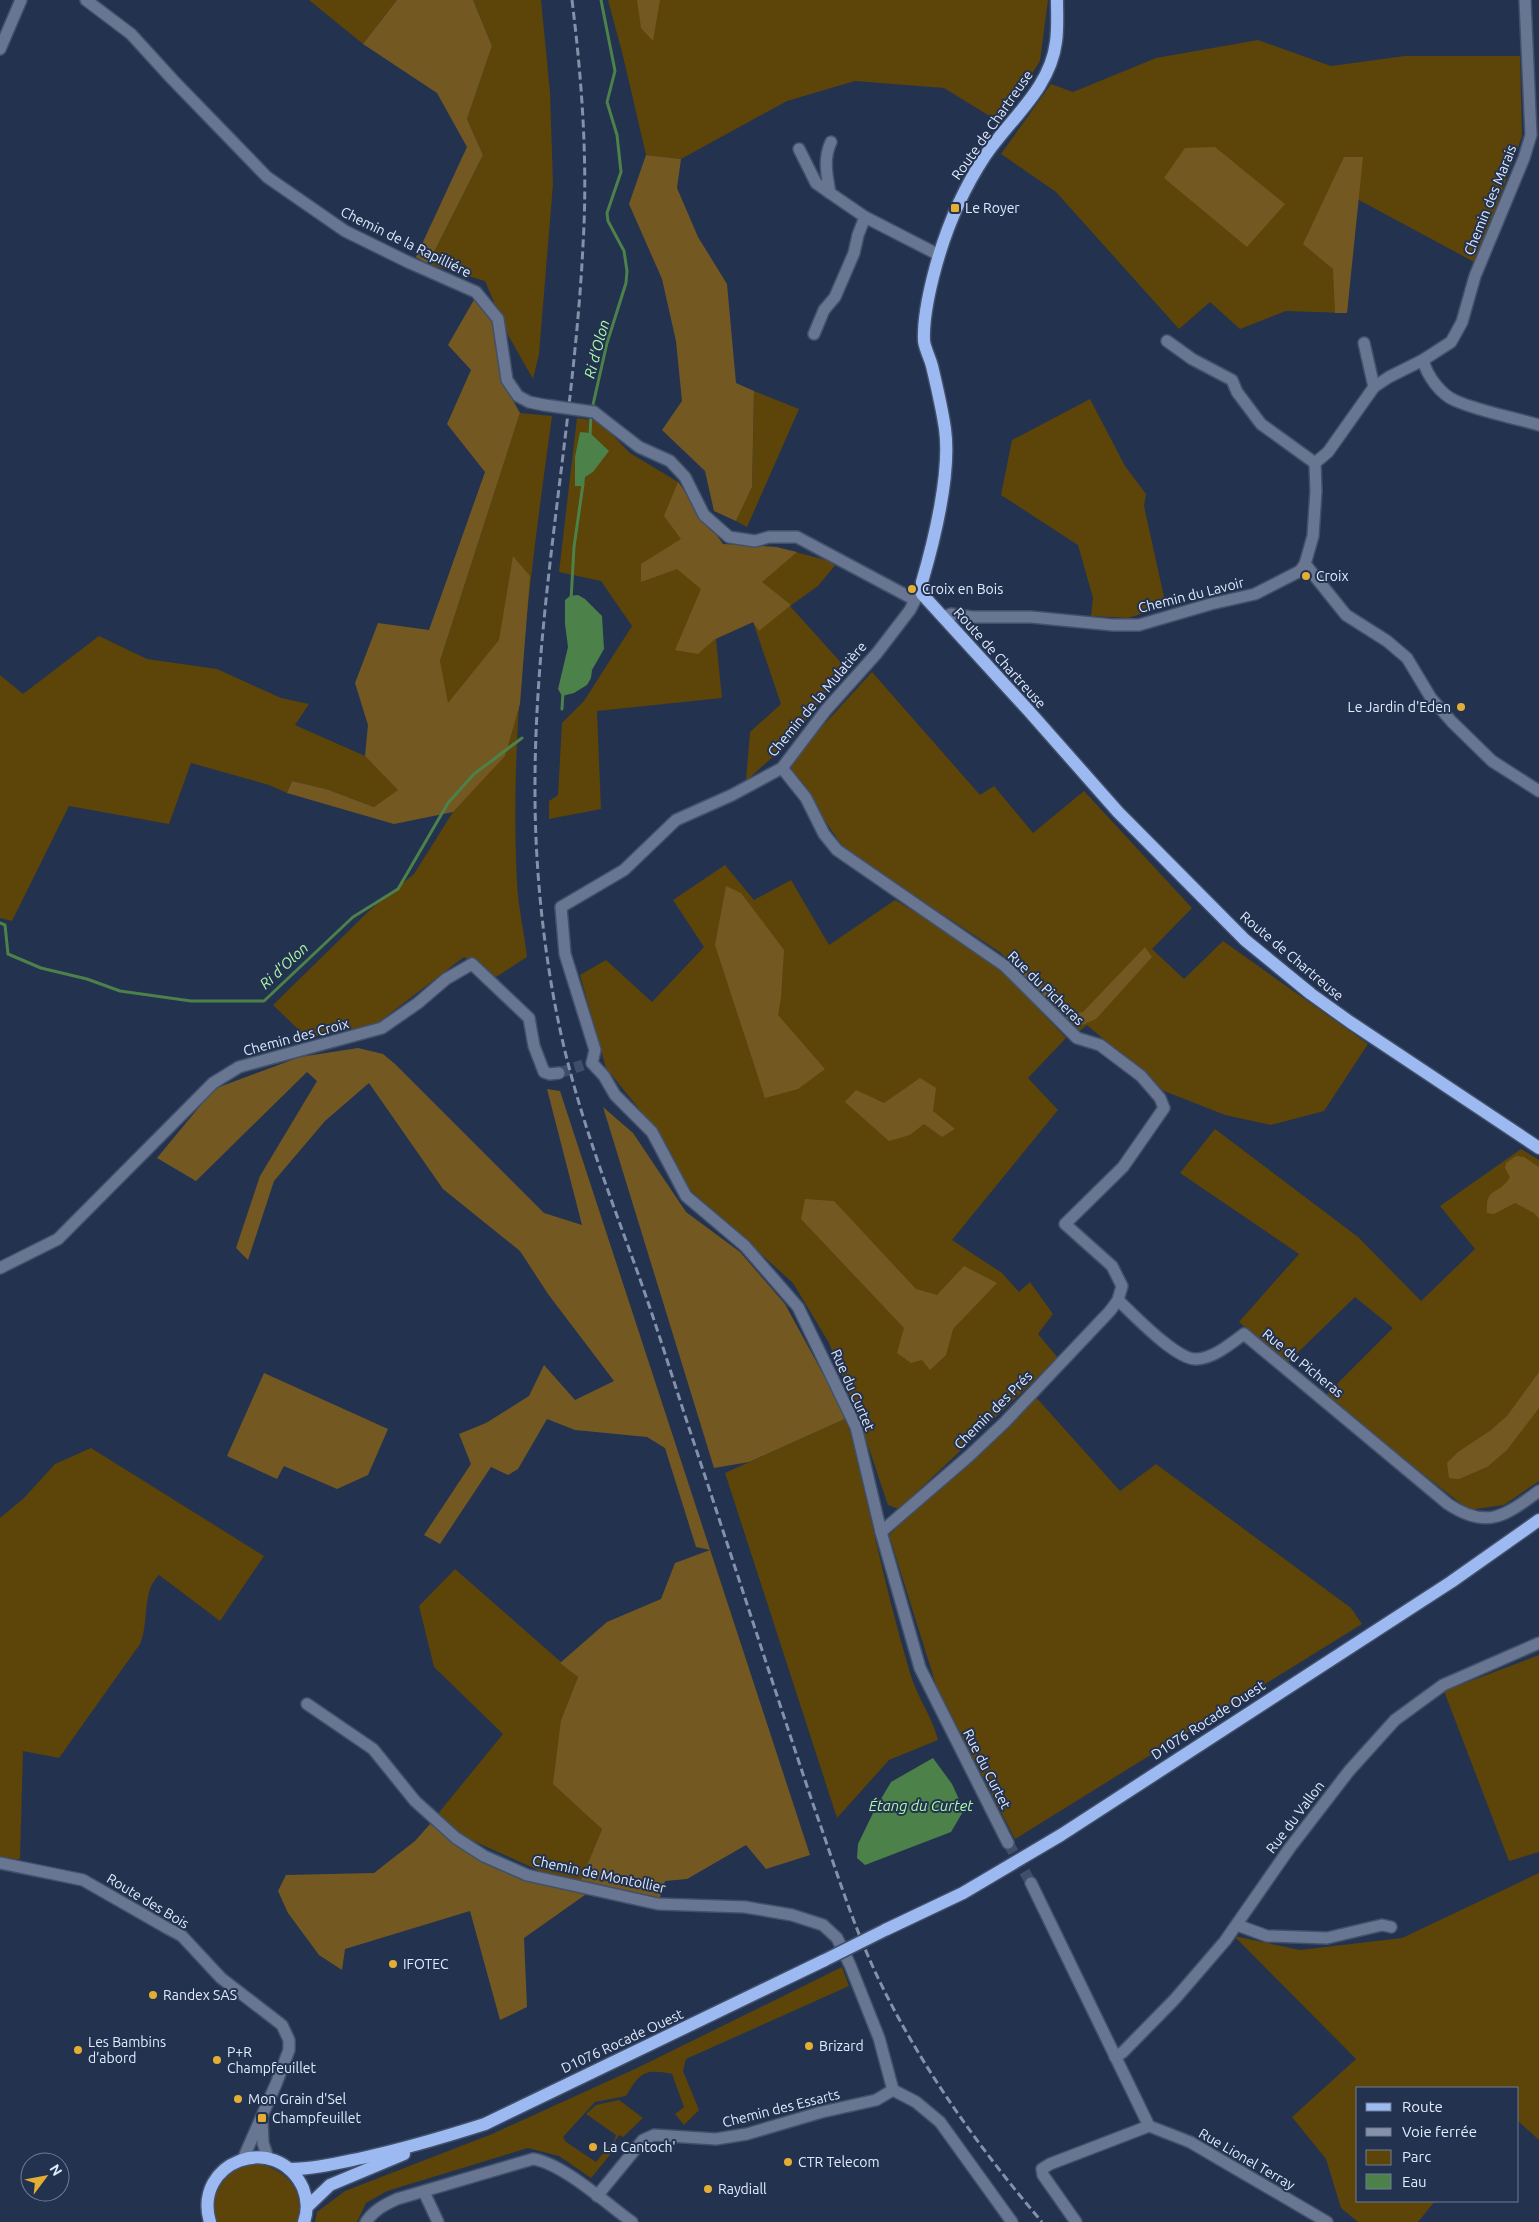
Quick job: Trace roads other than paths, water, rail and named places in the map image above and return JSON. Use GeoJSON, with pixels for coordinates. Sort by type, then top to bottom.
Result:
{"type":"FeatureCollection","features":[{"type":"Feature","properties":{"kind":"main road","name":"Route de Chartreuse"},"geometry":{"type":"LineString","coordinates":[[1057,0],[1056,43],[1050,64],[1043,80],[1024,109],[987,154],[955,208],[939,255],[927,304],[924,342],[946,431],[942,490],[918,597],[943,617],[1118,812],[1245,940],[1311,994],[1350,1022],[1539,1148]]}},
{"type":"Feature","properties":{"kind":"main road","name":"D1076 Rocade Ouest"},"geometry":{"type":"LineString","coordinates":[[430,2142],[485,2124],[963,1893],[1024,1858],[1451,1582],[1539,1520]]}},
{"type":"Feature","properties":{"kind":"main road"},"geometry":{"type":"LineString","coordinates":[[1451,1582],[1539,1530]]}},
{"type":"Feature","properties":{"kind":"main road"},"geometry":{"type":"LineString","coordinates":[[289,2169],[309,2169],[430,2142]]}},
{"type":"Feature","properties":{"kind":"main road"},"geometry":{"type":"LineString","coordinates":[[307,2207],[330,2186],[341,2180],[376,2167],[430,2142]]}},
{"type":"Feature","properties":{"kind":"main road"},"geometry":{"type":"LineString","coordinates":[[210,2222],[208,2205],[211,2190],[218,2176],[243,2159],[256,2157],[268,2158],[289,2169],[299,2180],[305,2193],[307,2207],[304,2222]]}},
{"type":"Feature","properties":{"kind":"street"},"geometry":{"type":"LineString","coordinates":[[0,49],[21,0]]}},
{"type":"Feature","properties":{"kind":"street","name":"Chemin de la Rapilliére"},"geometry":{"type":"LineString","coordinates":[[86,0],[131,34],[267,177],[345,231],[408,262],[476,292],[498,319],[508,380],[518,396],[529,402],[594,412],[639,447],[670,461],[685,477],[704,515],[729,537],[755,541],[769,537],[798,537],[918,597]]}},
{"type":"Feature","properties":{"kind":"street","name":"Chemin des Marais"},"geometry":{"type":"LineString","coordinates":[[1423,360],[1451,342],[1462,322],[1475,276],[1494,234],[1527,150],[1531,134],[1526,0]]}},
{"type":"Feature","properties":{"kind":"street"},"geometry":{"type":"LineString","coordinates":[[830,193],[826,170],[827,152],[831,142]]}},
{"type":"Feature","properties":{"kind":"street"},"geometry":{"type":"LineString","coordinates":[[799,149],[816,183],[865,217],[939,255]]}},
{"type":"Feature","properties":{"kind":"street"},"geometry":{"type":"LineString","coordinates":[[814,334],[824,310],[835,297],[851,262],[865,217]]}},
{"type":"Feature","properties":{"kind":"street"},"geometry":{"type":"LineString","coordinates":[[1167,341],[1192,359],[1232,380],[1237,392],[1261,424],[1315,463]]}},
{"type":"Feature","properties":{"kind":"street"},"geometry":{"type":"LineString","coordinates":[[1364,343],[1374,387]]}},
{"type":"Feature","properties":{"kind":"street"},"geometry":{"type":"LineString","coordinates":[[1315,463],[1328,452],[1374,387],[1389,377],[1423,360],[1425,370],[1438,387],[1455,401],[1539,425]]}},
{"type":"Feature","properties":{"kind":"street"},"geometry":{"type":"LineString","coordinates":[[1315,463],[1316,491],[1313,536],[1305,564],[1346,615],[1387,641],[1407,658],[1432,698],[1452,722],[1492,761],[1539,791]]}},
{"type":"Feature","properties":{"kind":"street","name":"Chemin du Lavoir"},"geometry":{"type":"LineString","coordinates":[[943,617],[952,614],[972,617],[1031,617],[1113,625],[1139,625],[1210,604],[1255,594],[1300,572],[1305,564]]}},
{"type":"Feature","properties":{"kind":"street","name":"Chemin de la Mulatière"},"geometry":{"type":"LineString","coordinates":[[588,1064],[595,1050],[565,954],[561,907],[624,870],[676,820],[732,795],[782,768],[826,710],[877,653],[918,597]]}},
{"type":"Feature","properties":{"kind":"street","name":"Rue du Picheras"},"geometry":{"type":"LineString","coordinates":[[782,768],[806,798],[824,834],[837,850],[1005,966],[1077,1038],[1100,1045],[1141,1076],[1160,1098],[1164,1108],[1123,1167],[1066,1224],[1112,1266],[1122,1286],[1118,1300],[1175,1353],[1196,1360],[1220,1351],[1244,1334],[1448,1504],[1464,1514],[1476,1518],[1498,1516],[1539,1491]]}},
{"type":"Feature","properties":{"kind":"street","name":"Chemin des Croix"},"geometry":{"type":"LineString","coordinates":[[0,1268],[58,1239],[220,1079],[239,1067],[382,1028],[418,1003],[446,979],[472,964],[529,1018],[534,1046],[544,1072],[550,1074],[559,1073]]}},
{"type":"Feature","properties":{"kind":"street","name":"Rue du Curtet"},"geometry":{"type":"LineString","coordinates":[[588,1064],[604,1076],[614,1095],[652,1132],[686,1196],[745,1246],[798,1307],[856,1427],[881,1532],[920,1668],[1008,1843]]}},
{"type":"Feature","properties":{"kind":"street","name":"Chemin des Prés"},"geometry":{"type":"LineString","coordinates":[[881,1532],[969,1456],[1005,1422],[1110,1311],[1118,1300]]}},
{"type":"Feature","properties":{"kind":"street","name":"Rue du Vallon"},"geometry":{"type":"LineString","coordinates":[[1115,2057],[1123,2052],[1175,1999],[1225,1941],[1289,1849],[1349,1771],[1394,1720],[1443,1685],[1539,1643]]}},
{"type":"Feature","properties":{"kind":"street","name":"Chemin de Montollier"},"geometry":{"type":"LineString","coordinates":[[306,1704],[373,1749],[415,1801],[456,1838],[484,1856],[527,1875],[658,1904],[745,1907],[792,1915],[823,1925],[838,1938],[850,1965],[879,2038],[893,2090]]}},
{"type":"Feature","properties":{"kind":"street","name":"Route des Bois"},"geometry":{"type":"LineString","coordinates":[[0,1862],[83,1880],[182,1936],[221,1978],[282,2025],[289,2040],[288,2050],[262,2118]]}},
{"type":"Feature","properties":{"kind":"street"},"geometry":{"type":"LineString","coordinates":[[1031,1883],[1149,2126],[1042,2169],[1043,2175],[1076,2222]]}},
{"type":"Feature","properties":{"kind":"street"},"geometry":{"type":"LineString","coordinates":[[1237,1925],[1267,1936],[1327,1938],[1382,1925],[1391,1927]]}},
{"type":"Feature","properties":{"kind":"street"},"geometry":{"type":"LineString","coordinates":[[893,2090],[916,2102],[940,2122],[1012,2222]]}},
{"type":"Feature","properties":{"kind":"street","name":"Chemin des Essarts"},"geometry":{"type":"LineString","coordinates":[[597,2196],[643,2140],[651,2136],[716,2139],[747,2134],[822,2112],[876,2100],[893,2090]]}},
{"type":"Feature","properties":{"kind":"street"},"geometry":{"type":"LineString","coordinates":[[262,2118],[262,2143],[268,2158]]}},
{"type":"Feature","properties":{"kind":"street"},"geometry":{"type":"LineString","coordinates":[[243,2159],[262,2118]]}},
{"type":"Feature","properties":{"kind":"street","name":"Rue Lionel Terray"},"geometry":{"type":"LineString","coordinates":[[1149,2126],[1190,2142],[1327,2222]]}},
{"type":"Feature","properties":{"kind":"street"},"geometry":{"type":"LineString","coordinates":[[366,2222],[380,2207],[397,2199],[533,2159],[544,2160],[552,2165],[632,2222]]}},
{"type":"Feature","properties":{"kind":"street"},"geometry":{"type":"LineString","coordinates":[[424,2192],[438,2222]]}},
{"type":"Feature","properties":{"kind":"water"},"geometry":{"type":"Polygon","coordinates":[[[580,432],[590,433],[609,451],[593,472],[585,477],[584,486],[575,486],[575,457],[580,432]]]}},
{"type":"Feature","properties":{"kind":"water"},"geometry":{"type":"Polygon","coordinates":[[[578,595],[585,599],[602,616],[604,649],[592,670],[591,678],[587,685],[574,693],[562,696],[558,689],[568,647],[565,624],[565,600],[570,596],[578,595]]]}},
{"type":"Feature","properties":{"kind":"water","name":"Étang du Curtet"},"geometry":{"type":"Polygon","coordinates":[[[933,1758],[952,1784],[964,1810],[951,1832],[865,1865],[857,1858],[858,1844],[891,1782],[933,1758]]]}},
{"type":"Feature","properties":{"kind":"waterway","name":"Ri d'Olon"},"geometry":{"type":"LineString","coordinates":[[592,409],[607,343],[626,283],[627,271],[624,251],[608,221],[607,213],[621,172],[617,135],[607,102],[615,71],[601,0]]}},
{"type":"Feature","properties":{"kind":"waterway","name":"Ri d'Olon"},"geometry":{"type":"LineString","coordinates":[[590,436],[591,415]]}},
{"type":"Feature","properties":{"kind":"waterway","name":"Ri d'Olon"},"geometry":{"type":"LineString","coordinates":[[571,600],[574,547],[583,484]]}},
{"type":"Feature","properties":{"kind":"waterway","name":"Ri d'Olon"},"geometry":{"type":"LineString","coordinates":[[562,709],[563,692]]}},
{"type":"Feature","properties":{"kind":"waterway","name":"Ri d'Olon"},"geometry":{"type":"LineString","coordinates":[[0,923],[5,925],[8,954],[41,968],[87,979],[120,991],[191,1001],[264,1001],[353,917],[398,889],[448,803],[474,774],[522,738]]}},
{"type":"Feature","properties":{"kind":"tunnel"},"geometry":{"type":"LineString","coordinates":[[559,1073],[583,1065]]}},
{"type":"Feature","properties":{"kind":"tunnel"},"geometry":{"type":"LineString","coordinates":[[1008,1843],[1031,1883]]}},
{"type":"Feature","properties":{"kind":"railway"},"geometry":{"type":"LineString","coordinates":[[572,0],[583,122],[585,184],[583,245],[572,382],[547,587],[541,655],[536,724],[535,793],[540,897],[549,969],[562,1038],[577,1098],[594,1151],[648,1301],[813,1804],[860,1937],[895,2012],[932,2075],[974,2136],[1042,2222]]}},
{"type":"Feature","properties":{"kind":"place","name":"Le Royer"},"geometry":{"type":"Point","coordinates":[955,208]}},
{"type":"Feature","properties":{"kind":"place","name":"Croix"},"geometry":{"type":"Point","coordinates":[1306,576]}},
{"type":"Feature","properties":{"kind":"place","name":"Croix en Bois"},"geometry":{"type":"Point","coordinates":[912,589]}},
{"type":"Feature","properties":{"kind":"place","name":"Le Jardin d'Eden"},"geometry":{"type":"Point","coordinates":[1461,707]}},
{"type":"Feature","properties":{"kind":"place","name":"IFOTEC"},"geometry":{"type":"Point","coordinates":[393,1964]}},
{"type":"Feature","properties":{"kind":"place","name":"Randex SAS"},"geometry":{"type":"Point","coordinates":[153,1995]}},
{"type":"Feature","properties":{"kind":"place","name":"Brizard"},"geometry":{"type":"Point","coordinates":[809,2046]}},
{"type":"Feature","properties":{"kind":"place","name":"Les Bambins d’abord"},"geometry":{"type":"Point","coordinates":[78,2050]}},
{"type":"Feature","properties":{"kind":"place","name":"P+R Champfeuillet"},"geometry":{"type":"Point","coordinates":[217,2060]}},
{"type":"Feature","properties":{"kind":"place","name":"Mon Grain d'Sel"},"geometry":{"type":"Point","coordinates":[238,2099]}},
{"type":"Feature","properties":{"kind":"place","name":"Champfeuillet"},"geometry":{"type":"Point","coordinates":[262,2118]}},
{"type":"Feature","properties":{"kind":"place","name":"La Cantoch'"},"geometry":{"type":"Point","coordinates":[593,2147]}},
{"type":"Feature","properties":{"kind":"place","name":"CTR Telecom"},"geometry":{"type":"Point","coordinates":[788,2162]}},
{"type":"Feature","properties":{"kind":"place","name":"Raydiall"},"geometry":{"type":"Point","coordinates":[708,2189]}}]}
